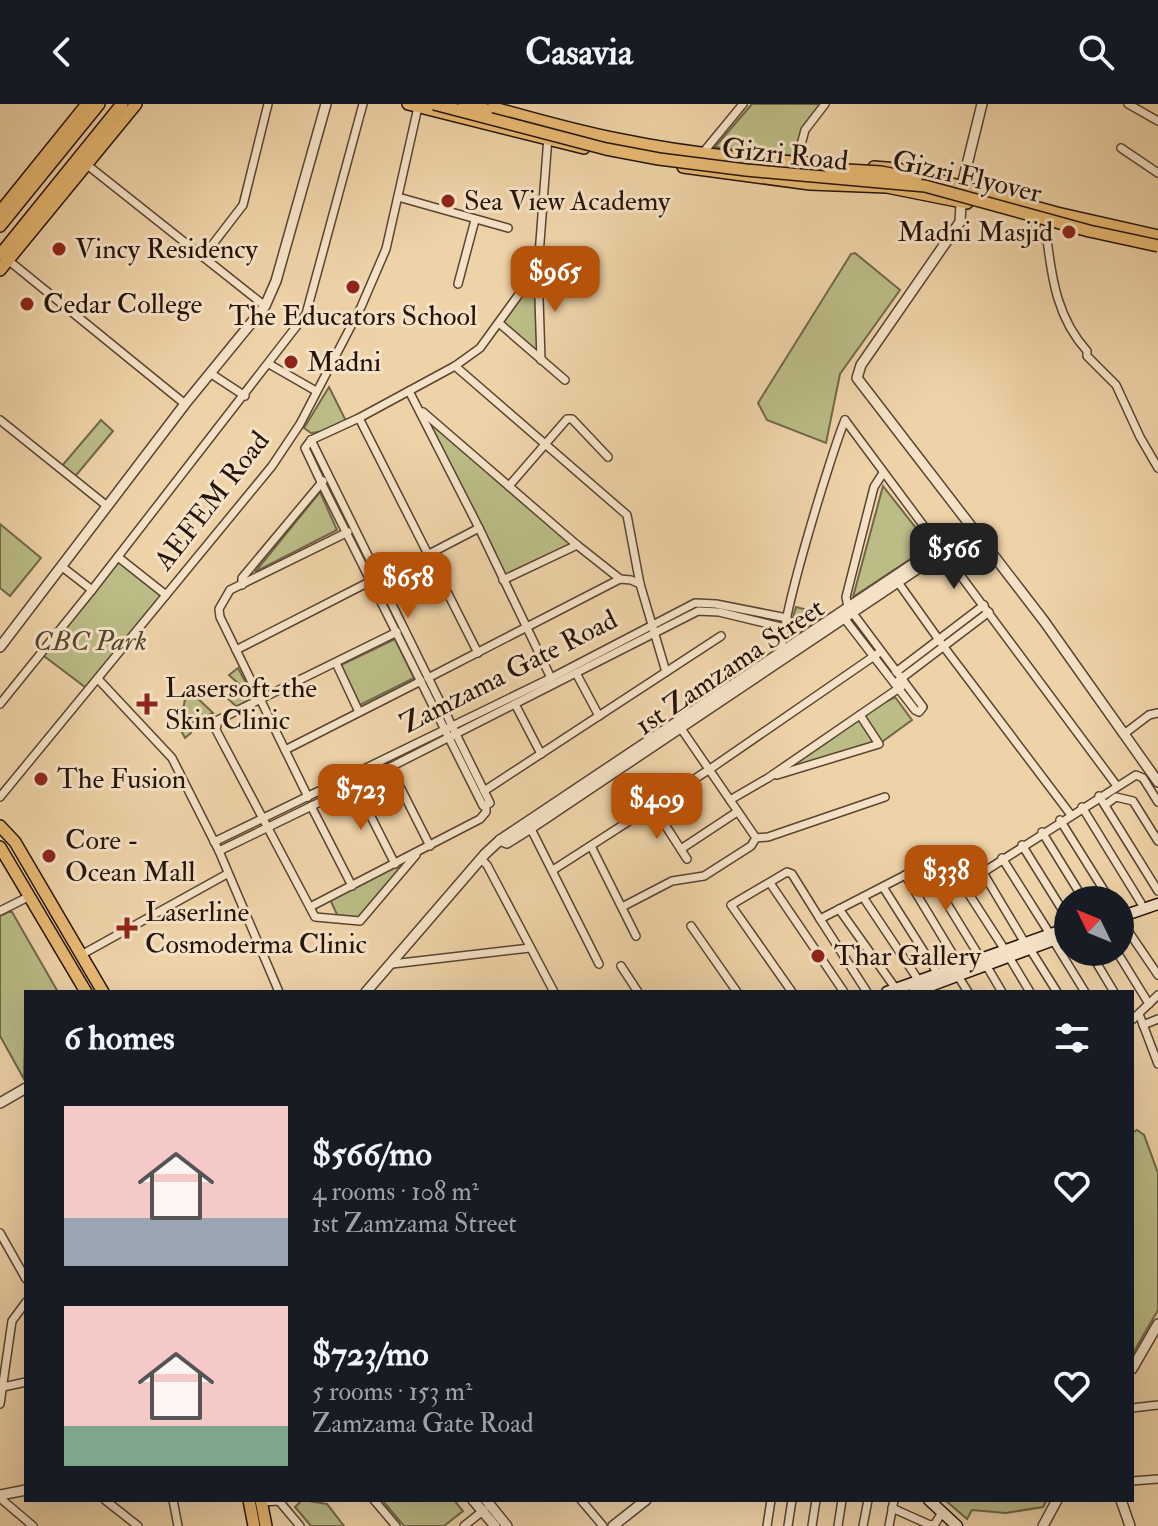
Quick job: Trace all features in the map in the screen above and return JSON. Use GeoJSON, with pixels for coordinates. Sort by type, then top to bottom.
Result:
{"type":"FeatureCollection","features":[{"type":"Feature","properties":{"kind":"main road"},"geometry":{"type":"LineString","coordinates":[[0,212],[87,104]]}},
{"type":"Feature","properties":{"kind":"main road"},"geometry":{"type":"LineString","coordinates":[[0,226],[99,104]]}},
{"type":"Feature","properties":{"kind":"main road"},"geometry":{"type":"LineString","coordinates":[[3,261],[122,104]]}},
{"type":"Feature","properties":{"kind":"main road"},"geometry":{"type":"LineString","coordinates":[[3,261],[136,104]]}},
{"type":"Feature","properties":{"kind":"main road","name":"Gizri Flyover"},"geometry":{"type":"LineString","coordinates":[[434,104],[606,149],[746,170],[925,186],[1089,231],[1158,241]]}},
{"type":"Feature","properties":{"kind":"main road","name":"Gizri Flyover"},"geometry":{"type":"LineString","coordinates":[[464,104],[648,151],[773,165],[881,172],[932,182],[1117,233],[1158,241]]}},
{"type":"Feature","properties":{"kind":"main road","name":"Gizri Road"},"geometry":{"type":"LineString","coordinates":[[479,104],[513,108],[552,124],[622,140],[702,154],[898,169],[1158,241]]}},
{"type":"Feature","properties":{"kind":"main road","name":"Gizri Road"},"geometry":{"type":"LineString","coordinates":[[413,105],[547,140],[696,169],[810,184],[887,187],[960,201],[1037,221],[1158,241]]}},
{"type":"Feature","properties":{"kind":"main road"},"geometry":{"type":"LineString","coordinates":[[0,232],[44,172]]}},
{"type":"Feature","properties":{"kind":"main road"},"geometry":{"type":"LineString","coordinates":[[0,826],[15,842],[102,990]]}},
{"type":"Feature","properties":{"kind":"main road"},"geometry":{"type":"LineString","coordinates":[[0,847],[85,990]]}},
{"type":"Feature","properties":{"kind":"main road"},"geometry":{"type":"LineString","coordinates":[[1134,905],[1158,901]]}},
{"type":"Feature","properties":{"kind":"main road"},"geometry":{"type":"LineString","coordinates":[[1134,912],[1158,901]]}},
{"type":"Feature","properties":{"kind":"main road"},"geometry":{"type":"LineString","coordinates":[[918,990],[959,971],[1052,937]]}},
{"type":"Feature","properties":{"kind":"main road"},"geometry":{"type":"LineString","coordinates":[[891,990],[938,974],[959,971]]}},
{"type":"Feature","properties":{"kind":"main road"},"geometry":{"type":"LineString","coordinates":[[254,1526],[257,1502]]}},
{"type":"Feature","properties":{"kind":"main road"},"geometry":{"type":"LineString","coordinates":[[257,1502],[266,1526]]}},
{"type":"Feature","properties":{"kind":"main road"},"geometry":{"type":"LineString","coordinates":[[931,1502],[957,1526]]}},
{"type":"Feature","properties":{"kind":"main road"},"geometry":{"type":"LineString","coordinates":[[940,1502],[965,1526]]}},
{"type":"Feature","properties":{"kind":"street"},"geometry":{"type":"LineString","coordinates":[[203,257],[243,205],[268,104]]}},
{"type":"Feature","properties":{"kind":"street"},"geometry":{"type":"LineString","coordinates":[[0,647],[185,404],[265,306],[276,281],[326,104]]}},
{"type":"Feature","properties":{"kind":"street"},"geometry":{"type":"LineString","coordinates":[[0,704],[245,396],[306,314],[363,104]]}},
{"type":"Feature","properties":{"kind":"street"},"geometry":{"type":"LineString","coordinates":[[696,169],[702,154],[743,104]]}},
{"type":"Feature","properties":{"kind":"street"},"geometry":{"type":"LineString","coordinates":[[796,163],[805,130],[825,104]]}},
{"type":"Feature","properties":{"kind":"street"},"geometry":{"type":"LineString","coordinates":[[982,104],[962,185],[960,222],[866,357],[857,378],[1044,621],[1158,782]]}},
{"type":"Feature","properties":{"kind":"street"},"geometry":{"type":"LineString","coordinates":[[1128,104],[1158,121]]}},
{"type":"Feature","properties":{"kind":"street","name":"AEFEM Road"},"geometry":{"type":"LineString","coordinates":[[0,797],[272,466],[300,424],[361,307],[386,249],[413,105]]}},
{"type":"Feature","properties":{"kind":"street"},"geometry":{"type":"LineString","coordinates":[[541,360],[538,268],[547,140],[552,124]]}},
{"type":"Feature","properties":{"kind":"street"},"geometry":{"type":"LineString","coordinates":[[1121,148],[1158,173]]}},
{"type":"Feature","properties":{"kind":"street"},"geometry":{"type":"LineString","coordinates":[[86,164],[265,306]]}},
{"type":"Feature","properties":{"kind":"street"},"geometry":{"type":"LineString","coordinates":[[398,197],[508,228]]}},
{"type":"Feature","properties":{"kind":"street"},"geometry":{"type":"LineString","coordinates":[[458,284],[475,220]]}},
{"type":"Feature","properties":{"kind":"street"},"geometry":{"type":"LineString","coordinates":[[1037,221],[1034,232],[1040,238],[1047,239],[1053,285],[1073,336],[1087,351],[1087,356],[1116,385],[1158,468]]}},
{"type":"Feature","properties":{"kind":"street"},"geometry":{"type":"LineString","coordinates":[[3,261],[185,404]]}},
{"type":"Feature","properties":{"kind":"street"},"geometry":{"type":"LineString","coordinates":[[310,907],[480,819],[490,803],[450,731],[324,480],[311,440],[455,366],[480,348],[538,268]]}},
{"type":"Feature","properties":{"kind":"street"},"geometry":{"type":"LineString","coordinates":[[499,323],[565,380]]}},
{"type":"Feature","properties":{"kind":"street"},"geometry":{"type":"LineString","coordinates":[[269,364],[316,391]]}},
{"type":"Feature","properties":{"kind":"street"},"geometry":{"type":"LineString","coordinates":[[455,366],[627,515],[640,584],[666,672]]}},
{"type":"Feature","properties":{"kind":"street"},"geometry":{"type":"LineString","coordinates":[[210,373],[245,396]]}},
{"type":"Feature","properties":{"kind":"street"},"geometry":{"type":"LineString","coordinates":[[409,391],[551,678]]}},
{"type":"Feature","properties":{"kind":"street"},"geometry":{"type":"LineString","coordinates":[[419,408],[577,545],[620,579],[640,584]]}},
{"type":"Feature","properties":{"kind":"street"},"geometry":{"type":"LineString","coordinates":[[359,418],[478,653]]}},
{"type":"Feature","properties":{"kind":"street"},"geometry":{"type":"LineString","coordinates":[[509,486],[564,420],[572,419],[608,457]]}},
{"type":"Feature","properties":{"kind":"street"},"geometry":{"type":"LineString","coordinates":[[0,420],[107,506]]}},
{"type":"Feature","properties":{"kind":"street"},"geometry":{"type":"LineString","coordinates":[[783,655],[787,618],[831,451],[845,420],[1117,786]]}},
{"type":"Feature","properties":{"kind":"street"},"geometry":{"type":"LineString","coordinates":[[883,473],[874,487],[846,597],[848,612],[899,682]]}},
{"type":"Feature","properties":{"kind":"street"},"geometry":{"type":"LineString","coordinates":[[242,585],[242,578],[324,480]]}},
{"type":"Feature","properties":{"kind":"street"},"geometry":{"type":"LineString","coordinates":[[236,650],[479,528]]}},
{"type":"Feature","properties":{"kind":"street"},"geometry":{"type":"LineString","coordinates":[[350,531],[230,590],[219,609],[236,650],[352,886]]}},
{"type":"Feature","properties":{"kind":"street"},"geometry":{"type":"LineString","coordinates":[[503,580],[577,545]]}},
{"type":"Feature","properties":{"kind":"street","name":"1st Zamzama Street"},"geometry":{"type":"LineString","coordinates":[[368,990],[500,840],[507,843],[561,803],[942,549]]}},
{"type":"Feature","properties":{"kind":"street"},"geometry":{"type":"LineString","coordinates":[[118,557],[166,595]]}},
{"type":"Feature","properties":{"kind":"street"},"geometry":{"type":"LineString","coordinates":[[61,566],[92,590]]}},
{"type":"Feature","properties":{"kind":"street"},"geometry":{"type":"LineString","coordinates":[[285,750],[620,579]]}},
{"type":"Feature","properties":{"kind":"street"},"geometry":{"type":"LineString","coordinates":[[896,579],[1071,815]]}},
{"type":"Feature","properties":{"kind":"street"},"geometry":{"type":"LineString","coordinates":[[375,581],[397,632],[413,657]]}},
{"type":"Feature","properties":{"kind":"street","name":"Zamzama Gate Road"},"geometry":{"type":"LineString","coordinates":[[214,842],[291,816],[369,766],[498,708],[699,602],[787,618]]}},
{"type":"Feature","properties":{"kind":"street"},"geometry":{"type":"LineString","coordinates":[[730,800],[860,715],[986,609]]}},
{"type":"Feature","properties":{"kind":"street","name":"Zamzama Gate Road"},"geometry":{"type":"LineString","coordinates":[[498,708],[515,704],[702,610],[785,628]]}},
{"type":"Feature","properties":{"kind":"street"},"geometry":{"type":"LineString","coordinates":[[397,632],[218,720],[216,730],[315,917],[360,921],[419,852]]}},
{"type":"Feature","properties":{"kind":"street"},"geometry":{"type":"LineString","coordinates":[[484,791],[721,636]]}},
{"type":"Feature","properties":{"kind":"street"},"geometry":{"type":"LineString","coordinates":[[553,870],[710,769],[877,654]]}},
{"type":"Feature","properties":{"kind":"street"},"geometry":{"type":"LineString","coordinates":[[336,663],[359,712]]}},
{"type":"Feature","properties":{"kind":"street"},"geometry":{"type":"LineString","coordinates":[[576,673],[599,716]]}},
{"type":"Feature","properties":{"kind":"street"},"geometry":{"type":"LineString","coordinates":[[98,679],[172,758],[219,851],[278,990]]}},
{"type":"Feature","properties":{"kind":"street"},"geometry":{"type":"LineString","coordinates":[[515,704],[541,754]]}},
{"type":"Feature","properties":{"kind":"street","name":"1st Zamzama Street"},"geometry":{"type":"LineString","coordinates":[[642,749],[680,727],[708,705]]}},
{"type":"Feature","properties":{"kind":"street"},"geometry":{"type":"LineString","coordinates":[[1124,734],[1149,715],[1158,713]]}},
{"type":"Feature","properties":{"kind":"street"},"geometry":{"type":"LineString","coordinates":[[768,778],[879,744],[860,715]]}},
{"type":"Feature","properties":{"kind":"street"},"geometry":{"type":"LineString","coordinates":[[680,727],[756,838]]}},
{"type":"Feature","properties":{"kind":"street"},"geometry":{"type":"LineString","coordinates":[[450,731],[483,806],[486,805]]}},
{"type":"Feature","properties":{"kind":"street","name":"Zamzama Gate Road"},"geometry":{"type":"LineString","coordinates":[[219,851],[287,808],[355,785],[450,731]]}},
{"type":"Feature","properties":{"kind":"street"},"geometry":{"type":"LineString","coordinates":[[369,766],[373,776]]}},
{"type":"Feature","properties":{"kind":"street"},"geometry":{"type":"LineString","coordinates":[[390,767],[430,846]]}},
{"type":"Feature","properties":{"kind":"street"},"geometry":{"type":"LineString","coordinates":[[963,885],[1060,820],[1136,775],[1140,776],[1158,802]]}},
{"type":"Feature","properties":{"kind":"street"},"geometry":{"type":"LineString","coordinates":[[355,785],[395,864]]}},
{"type":"Feature","properties":{"kind":"street"},"geometry":{"type":"LineString","coordinates":[[1099,796],[1158,891]]}},
{"type":"Feature","properties":{"kind":"street"},"geometry":{"type":"LineString","coordinates":[[756,838],[798,828],[885,797]]}},
{"type":"Feature","properties":{"kind":"street"},"geometry":{"type":"LineString","coordinates":[[1105,805],[1116,797],[1133,801],[1158,841]]}},
{"type":"Feature","properties":{"kind":"street"},"geometry":{"type":"LineString","coordinates":[[653,806],[687,859]]}},
{"type":"Feature","properties":{"kind":"street"},"geometry":{"type":"LineString","coordinates":[[1082,807],[1141,903]]}},
{"type":"Feature","properties":{"kind":"street"},"geometry":{"type":"LineString","coordinates":[[287,808],[291,816]]}},
{"type":"Feature","properties":{"kind":"street"},"geometry":{"type":"LineString","coordinates":[[681,849],[737,812]]}},
{"type":"Feature","properties":{"kind":"street"},"geometry":{"type":"LineString","coordinates":[[1060,820],[1101,886]]}},
{"type":"Feature","properties":{"kind":"street"},"geometry":{"type":"LineString","coordinates":[[529,825],[599,964]]}},
{"type":"Feature","properties":{"kind":"street"},"geometry":{"type":"LineString","coordinates":[[1042,832],[1075,886]]}},
{"type":"Feature","properties":{"kind":"street"},"geometry":{"type":"LineString","coordinates":[[622,907],[672,881],[704,876],[751,846],[756,838]]}},
{"type":"Feature","properties":{"kind":"street"},"geometry":{"type":"LineString","coordinates":[[1022,845],[1054,896]]}},
{"type":"Feature","properties":{"kind":"street"},"geometry":{"type":"LineString","coordinates":[[591,846],[636,936]]}},
{"type":"Feature","properties":{"kind":"street"},"geometry":{"type":"LineString","coordinates":[[820,919],[944,855],[1029,990]]}},
{"type":"Feature","properties":{"kind":"street"},"geometry":{"type":"LineString","coordinates":[[1002,858],[1084,990]]}},
{"type":"Feature","properties":{"kind":"street"},"geometry":{"type":"LineString","coordinates":[[481,859],[553,990]]}},
{"type":"Feature","properties":{"kind":"street"},"geometry":{"type":"LineString","coordinates":[[924,866],[1001,990]]}},
{"type":"Feature","properties":{"kind":"street"},"geometry":{"type":"LineString","coordinates":[[982,871],[1056,990]]}},
{"type":"Feature","properties":{"kind":"street"},"geometry":{"type":"LineString","coordinates":[[791,990],[731,905],[790,872],[866,990]]}},
{"type":"Feature","properties":{"kind":"street"},"geometry":{"type":"LineString","coordinates":[[81,955],[227,874]]}},
{"type":"Feature","properties":{"kind":"street"},"geometry":{"type":"LineString","coordinates":[[905,875],[967,990]]}},
{"type":"Feature","properties":{"kind":"street"},"geometry":{"type":"LineString","coordinates":[[770,883],[843,990]]}},
{"type":"Feature","properties":{"kind":"street"},"geometry":{"type":"LineString","coordinates":[[883,887],[938,974]]}},
{"type":"Feature","properties":{"kind":"street"},"geometry":{"type":"LineString","coordinates":[[0,911],[31,896]]}},
{"type":"Feature","properties":{"kind":"street"},"geometry":{"type":"LineString","coordinates":[[863,897],[919,981]]}},
{"type":"Feature","properties":{"kind":"street"},"geometry":{"type":"LineString","coordinates":[[839,909],[891,990]]}},
{"type":"Feature","properties":{"kind":"street"},"geometry":{"type":"LineString","coordinates":[[691,926],[736,990]]}},
{"type":"Feature","properties":{"kind":"street"},"geometry":{"type":"LineString","coordinates":[[1134,939],[1158,975]]}},
{"type":"Feature","properties":{"kind":"street"},"geometry":{"type":"LineString","coordinates":[[392,964],[530,948]]}},
{"type":"Feature","properties":{"kind":"street"},"geometry":{"type":"LineString","coordinates":[[621,966],[637,990]]}},
{"type":"Feature","properties":{"kind":"street"},"geometry":{"type":"LineString","coordinates":[[1098,966],[1113,990]]}},
{"type":"Feature","properties":{"kind":"street"},"geometry":{"type":"LineString","coordinates":[[1126,966],[1149,1004]]}},
{"type":"Feature","properties":{"kind":"street"},"geometry":{"type":"LineString","coordinates":[[1158,995],[1135,1017],[1143,1025],[1158,1064]]}},
{"type":"Feature","properties":{"kind":"street"},"geometry":{"type":"LineString","coordinates":[[1143,1025],[1158,1019]]}},
{"type":"Feature","properties":{"kind":"street"},"geometry":{"type":"LineString","coordinates":[[0,1103],[24,1089]]}},
{"type":"Feature","properties":{"kind":"street"},"geometry":{"type":"LineString","coordinates":[[0,1233],[24,1275]]}},
{"type":"Feature","properties":{"kind":"street"},"geometry":{"type":"LineString","coordinates":[[0,1404],[12,1321],[24,1305]]}},
{"type":"Feature","properties":{"kind":"street"},"geometry":{"type":"LineString","coordinates":[[1134,1366],[1157,1329]]}},
{"type":"Feature","properties":{"kind":"street"},"geometry":{"type":"LineString","coordinates":[[3,1387],[24,1382]]}},
{"type":"Feature","properties":{"kind":"street"},"geometry":{"type":"LineString","coordinates":[[1134,1408],[1158,1405]]}},
{"type":"Feature","properties":{"kind":"street"},"geometry":{"type":"LineString","coordinates":[[1134,1481],[1158,1479]]}},
{"type":"Feature","properties":{"kind":"street"},"geometry":{"type":"LineString","coordinates":[[0,1497],[24,1491]]}},
{"type":"Feature","properties":{"kind":"street"},"geometry":{"type":"LineString","coordinates":[[0,1497],[33,1526]]}},
{"type":"Feature","properties":{"kind":"street"},"geometry":{"type":"LineString","coordinates":[[108,1502],[138,1526]]}},
{"type":"Feature","properties":{"kind":"street"},"geometry":{"type":"LineString","coordinates":[[173,1502],[178,1526]]}},
{"type":"Feature","properties":{"kind":"street"},"geometry":{"type":"LineString","coordinates":[[281,1502],[300,1526]]}},
{"type":"Feature","properties":{"kind":"street"},"geometry":{"type":"LineString","coordinates":[[376,1502],[396,1526]]}},
{"type":"Feature","properties":{"kind":"street"},"geometry":{"type":"LineString","coordinates":[[583,1502],[603,1526]]}},
{"type":"Feature","properties":{"kind":"street"},"geometry":{"type":"LineString","coordinates":[[613,1526],[641,1502]]}},
{"type":"Feature","properties":{"kind":"street"},"geometry":{"type":"LineString","coordinates":[[767,1526],[771,1502]]}},
{"type":"Feature","properties":{"kind":"street"},"geometry":{"type":"LineString","coordinates":[[788,1526],[792,1502]]}},
{"type":"Feature","properties":{"kind":"street"},"geometry":{"type":"LineString","coordinates":[[812,1526],[816,1502]]}},
{"type":"Feature","properties":{"kind":"street"},"geometry":{"type":"LineString","coordinates":[[838,1526],[842,1502]]}},
{"type":"Feature","properties":{"kind":"street"},"geometry":{"type":"LineString","coordinates":[[863,1526],[868,1502]]}},
{"type":"Feature","properties":{"kind":"street"},"geometry":{"type":"LineString","coordinates":[[1043,1526],[1056,1502]]}},
{"type":"Feature","properties":{"kind":"street"},"geometry":{"type":"LineString","coordinates":[[1122,1502],[1130,1526]]}},
{"type":"Feature","properties":{"kind":"street"},"geometry":{"type":"LineString","coordinates":[[889,1526],[893,1504],[930,1525],[935,1524],[942,1512]]}},
{"type":"Feature","properties":{"kind":"street"},"geometry":{"type":"LineString","coordinates":[[464,1526],[486,1506]]}},
{"type":"Feature","properties":{"kind":"street"},"geometry":{"type":"LineString","coordinates":[[486,1506],[495,1526]]}},
{"type":"Feature","properties":{"kind":"street"},"geometry":{"type":"LineString","coordinates":[[486,1506],[507,1526]]}},
{"type":"Feature","properties":{"kind":"green space"},"geometry":{"type":"Polygon","coordinates":[[[752,104],[822,104],[804,127],[793,156],[715,147],[752,104]]]}},
{"type":"Feature","properties":{"kind":"green space"},"geometry":{"type":"Polygon","coordinates":[[[855,253],[900,290],[840,374],[826,443],[767,420],[758,403],[851,254],[855,253]]]}},
{"type":"Feature","properties":{"kind":"green space"},"geometry":{"type":"Polygon","coordinates":[[[538,268],[541,360],[499,323],[538,268]]]}},
{"type":"Feature","properties":{"kind":"green space"},"geometry":{"type":"Polygon","coordinates":[[[329,387],[346,421],[327,431],[311,433],[304,428],[329,387]]]}},
{"type":"Feature","properties":{"kind":"green space"},"geometry":{"type":"Polygon","coordinates":[[[419,408],[577,545],[503,580],[419,408]]]}},
{"type":"Feature","properties":{"kind":"green space"},"geometry":{"type":"Polygon","coordinates":[[[101,420],[113,431],[73,479],[61,467],[101,420]]]}},
{"type":"Feature","properties":{"kind":"green space"},"geometry":{"type":"Polygon","coordinates":[[[883,486],[930,546],[853,597],[883,486]]]}},
{"type":"Feature","properties":{"kind":"green space"},"geometry":{"type":"Polygon","coordinates":[[[320,492],[337,530],[255,572],[320,492]]]}},
{"type":"Feature","properties":{"kind":"green space"},"geometry":{"type":"Polygon","coordinates":[[[0,524],[41,558],[10,596],[0,588],[0,524]]]}},
{"type":"Feature","properties":{"kind":"green space","name":"CBC Park"},"geometry":{"type":"Polygon","coordinates":[[[118,557],[166,595],[89,690],[40,653],[118,557]]]}},
{"type":"Feature","properties":{"kind":"green space"},"geometry":{"type":"Polygon","coordinates":[[[796,607],[826,615],[794,637],[790,636],[796,607]]]}},
{"type":"Feature","properties":{"kind":"green space"},"geometry":{"type":"Polygon","coordinates":[[[395,639],[414,678],[360,705],[341,665],[395,639]]]}},
{"type":"Feature","properties":{"kind":"green space"},"geometry":{"type":"Polygon","coordinates":[[[238,668],[254,698],[237,707],[227,698],[239,684],[229,675],[238,668]]]}},
{"type":"Feature","properties":{"kind":"green space"},"geometry":{"type":"Polygon","coordinates":[[[193,686],[191,692],[213,713],[187,725],[191,733],[185,738],[178,725],[186,694],[193,686]]]}},
{"type":"Feature","properties":{"kind":"green space"},"geometry":{"type":"Polygon","coordinates":[[[895,697],[912,720],[879,744],[768,778],[860,715],[895,697]]]}},
{"type":"Feature","properties":{"kind":"green space"},"geometry":{"type":"Polygon","coordinates":[[[419,852],[360,921],[339,919],[329,897],[419,852]]]}},
{"type":"Feature","properties":{"kind":"green space"},"geometry":{"type":"Polygon","coordinates":[[[12,912],[57,990],[24,990],[24,1079],[0,1036],[0,916],[12,912]]]}},
{"type":"Feature","properties":{"kind":"green space"},"geometry":{"type":"Polygon","coordinates":[[[1137,1130],[1144,1135],[1158,1173],[1158,1310],[1134,1352],[1134,1132],[1137,1130]]]}},
{"type":"Feature","properties":{"kind":"green space"},"geometry":{"type":"Polygon","coordinates":[[[300,1502],[327,1504],[344,1526],[311,1526],[295,1507],[300,1502]]]}},
{"type":"Feature","properties":{"kind":"green space"},"geometry":{"type":"Polygon","coordinates":[[[384,1502],[456,1502],[463,1511],[444,1526],[404,1526],[384,1502]]]}},
{"type":"Feature","properties":{"kind":"green space"},"geometry":{"type":"Polygon","coordinates":[[[947,1502],[1046,1502],[1043,1507],[1006,1513],[972,1510],[967,1519],[947,1502]]]}},
{"type":"Feature","properties":{"kind":"place","name":"Sea View Academy"},"geometry":{"type":"Point","coordinates":[448,201]}},
{"type":"Feature","properties":{"kind":"place","name":"Madni Masjid"},"geometry":{"type":"Point","coordinates":[1069,232]}},
{"type":"Feature","properties":{"kind":"place","name":"Vincy Residency"},"geometry":{"type":"Point","coordinates":[59,249]}},
{"type":"Feature","properties":{"kind":"place","name":"The Educators School"},"geometry":{"type":"Point","coordinates":[353,287]}},
{"type":"Feature","properties":{"kind":"place","name":"Cedar College"},"geometry":{"type":"Point","coordinates":[27,304]}},
{"type":"Feature","properties":{"kind":"place","name":"Madni"},"geometry":{"type":"Point","coordinates":[291,362]}},
{"type":"Feature","properties":{"kind":"place","name":"Lasersoft-the Skin Clinic"},"geometry":{"type":"Point","coordinates":[147,704]}},
{"type":"Feature","properties":{"kind":"place","name":"The Fusion"},"geometry":{"type":"Point","coordinates":[41,779]}},
{"type":"Feature","properties":{"kind":"place","name":"Core - Ocean Mall"},"geometry":{"type":"Point","coordinates":[49,856]}},
{"type":"Feature","properties":{"kind":"place","name":"Laserline Cosmoderma Clinic"},"geometry":{"type":"Point","coordinates":[127,928]}},
{"type":"Feature","properties":{"kind":"place","name":"Thar Gallery"},"geometry":{"type":"Point","coordinates":[818,956]}}]}
